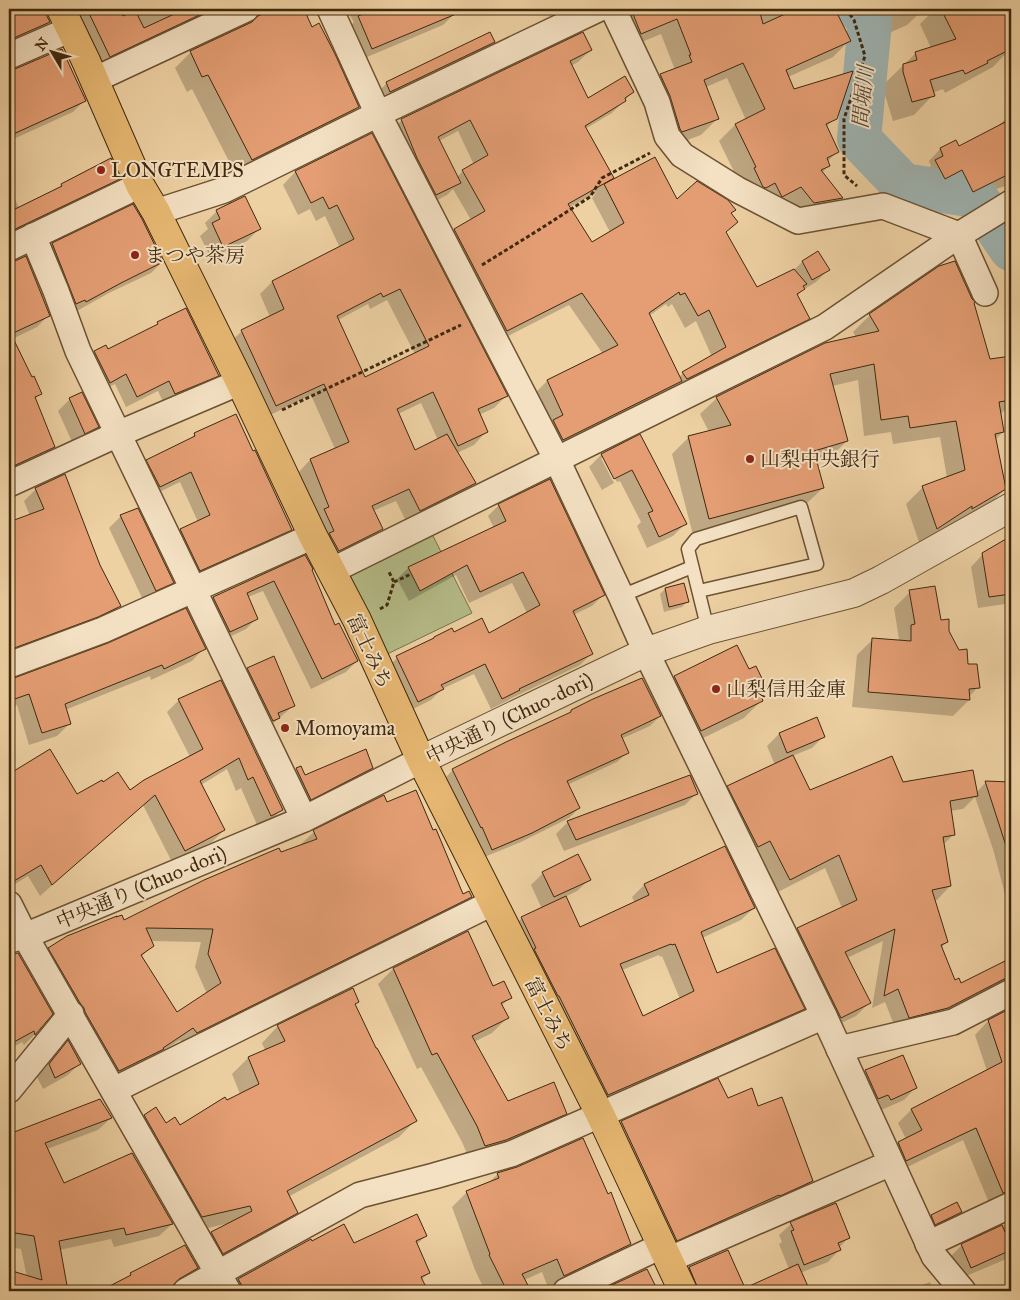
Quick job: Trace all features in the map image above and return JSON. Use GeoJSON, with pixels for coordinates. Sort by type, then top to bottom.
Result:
{"type":"FeatureCollection","features":[{"type":"Feature","properties":{"kind":"highway","name":"富士みち"},"geometry":{"type":"LineString","coordinates":[[66,19],[140,185],[156,212],[240,382],[312,536],[357,620],[421,760],[600,1114],[683,1291]]}},
{"type":"Feature","properties":{"kind":"street"},"geometry":{"type":"LineString","coordinates":[[94,80],[246,9]]}},
{"type":"Feature","properties":{"kind":"street"},"geometry":{"type":"LineString","coordinates":[[330,9],[378,114],[557,460],[646,652],[824,1016],[928,1244],[934,1256],[963,1291]]}},
{"type":"Feature","properties":{"kind":"street"},"geometry":{"type":"LineString","coordinates":[[156,212],[224,190],[598,9]]}},
{"type":"Feature","properties":{"kind":"street"},"geometry":{"type":"LineString","coordinates":[[613,9],[657,102],[667,136],[682,156],[738,190],[798,220],[883,206],[959,235],[985,293]]}},
{"type":"Feature","properties":{"kind":"street"},"geometry":{"type":"LineString","coordinates":[[9,56],[66,19]]}},
{"type":"Feature","properties":{"kind":"street"},"geometry":{"type":"LineString","coordinates":[[9,248],[140,185]]}},
{"type":"Feature","properties":{"kind":"street"},"geometry":{"type":"LineString","coordinates":[[331,571],[825,328],[959,235],[997,212]]}},
{"type":"Feature","properties":{"kind":"street"},"geometry":{"type":"LineString","coordinates":[[33,236],[56,291],[78,352],[304,819]]}},
{"type":"Feature","properties":{"kind":"street"},"geometry":{"type":"LineString","coordinates":[[9,484],[118,434],[240,382]]}},
{"type":"Feature","properties":{"kind":"street","name":"中央通り (Chuo-dori)"},"geometry":{"type":"LineString","coordinates":[[17,938],[304,819],[421,760],[646,652],[708,630],[854,594],[1009,509]]}},
{"type":"Feature","properties":{"kind":"street"},"geometry":{"type":"LineString","coordinates":[[9,665],[102,630],[312,536]]}},
{"type":"Feature","properties":{"kind":"street"},"geometry":{"type":"LineString","coordinates":[[114,1090],[492,903]]}},
{"type":"Feature","properties":{"kind":"street"},"geometry":{"type":"LineString","coordinates":[[9,904],[17,938],[71,1014],[223,1282]]}},
{"type":"Feature","properties":{"kind":"street"},"geometry":{"type":"LineString","coordinates":[[839,1049],[953,1022],[1011,992]]}},
{"type":"Feature","properties":{"kind":"street"},"geometry":{"type":"LineString","coordinates":[[9,1090],[71,1014]]}},
{"type":"Feature","properties":{"kind":"street"},"geometry":{"type":"LineString","coordinates":[[186,1291],[223,1282],[360,1195],[511,1154],[824,1016]]}},
{"type":"Feature","properties":{"kind":"street"},"geometry":{"type":"LineString","coordinates":[[566,1291],[892,1163]]}},
{"type":"Feature","properties":{"kind":"street"},"geometry":{"type":"LineString","coordinates":[[928,1244],[1011,1205]]}},
{"type":"Feature","properties":{"kind":"lane"},"geometry":{"type":"LineString","coordinates":[[699,591],[817,564],[801,507],[696,539],[688,549],[708,630]]}},
{"type":"Feature","properties":{"kind":"lane"},"geometry":{"type":"LineString","coordinates":[[621,596],[692,567]]}},
{"type":"Feature","properties":{"kind":"path"},"geometry":{"type":"LineString","coordinates":[[846,9],[854,20],[865,56],[844,119],[844,175],[883,206]]}},
{"type":"Feature","properties":{"kind":"path"},"geometry":{"type":"LineString","coordinates":[[462,276],[590,197],[602,178],[671,142]]}},
{"type":"Feature","properties":{"kind":"path"},"geometry":{"type":"LineString","coordinates":[[258,421],[482,315]]}},
{"type":"Feature","properties":{"kind":"path"},"geometry":{"type":"LineString","coordinates":[[357,620],[387,605],[394,582],[377,548]]}},
{"type":"Feature","properties":{"kind":"path"},"geometry":{"type":"LineString","coordinates":[[394,582],[411,574]]}},
{"type":"Feature","properties":{"kind":"green space"},"geometry":{"type":"Polygon","coordinates":[[[432,534],[472,613],[379,658],[343,578],[432,534]]]}},
{"type":"Feature","properties":{"kind":"building"},"geometry":{"type":"Polygon","coordinates":[[[9,9],[43,9],[50,22],[9,40],[9,9]]]}},
{"type":"Feature","properties":{"kind":"building"},"geometry":{"type":"Polygon","coordinates":[[[87,9],[120,9],[123,16],[135,10],[144,28],[185,9],[212,9],[110,57],[87,9]]]}},
{"type":"Feature","properties":{"kind":"building"},"geometry":{"type":"Polygon","coordinates":[[[274,9],[304,9],[312,27],[319,23],[359,107],[252,160],[208,75],[202,77],[190,51],[252,22],[258,16],[274,9]]]}},
{"type":"Feature","properties":{"kind":"building"},"geometry":{"type":"Polygon","coordinates":[[[376,9],[468,9],[372,49],[358,16],[376,9]]]}},
{"type":"Feature","properties":{"kind":"building"},"geometry":{"type":"Polygon","coordinates":[[[631,9],[759,9],[763,24],[796,9],[835,9],[851,41],[786,70],[794,89],[853,71],[837,119],[826,124],[839,152],[827,158],[830,166],[821,170],[843,198],[814,203],[801,187],[782,197],[775,183],[766,188],[763,187],[754,168],[756,167],[735,124],[765,109],[743,63],[704,80],[719,119],[682,132],[670,96],[660,74],[692,62],[677,19],[641,34],[631,9]]]}},
{"type":"Feature","properties":{"kind":"building"},"geometry":{"type":"Polygon","coordinates":[[[941,9],[1007,9],[1011,16],[1011,49],[965,74],[963,70],[930,80],[935,96],[912,102],[903,72],[903,64],[917,60],[915,52],[956,39],[941,9]]]}},
{"type":"Feature","properties":{"kind":"building"},"geometry":{"type":"Polygon","coordinates":[[[490,32],[495,42],[390,92],[386,82],[490,32]]]}},
{"type":"Feature","properties":{"kind":"building"},"geometry":{"type":"Polygon","coordinates":[[[583,32],[592,50],[570,61],[588,98],[625,76],[634,92],[625,98],[626,101],[585,126],[614,178],[568,204],[592,242],[624,223],[604,184],[655,157],[677,199],[697,181],[728,200],[736,210],[731,213],[738,222],[726,232],[757,287],[794,269],[807,284],[803,286],[805,289],[797,294],[810,319],[687,379],[682,372],[726,347],[709,310],[698,316],[685,293],[680,295],[679,292],[649,313],[682,381],[563,440],[553,420],[563,415],[547,380],[618,345],[582,293],[507,331],[454,229],[485,211],[462,170],[488,155],[470,120],[438,137],[461,183],[436,195],[417,158],[401,119],[583,32]]]}},
{"type":"Feature","properties":{"kind":"building"},"geometry":{"type":"Polygon","coordinates":[[[62,49],[86,101],[9,136],[9,70],[62,49]]]}},
{"type":"Feature","properties":{"kind":"building"},"geometry":{"type":"Polygon","coordinates":[[[1011,119],[1011,173],[973,192],[962,170],[945,179],[935,160],[943,156],[940,148],[956,140],[959,146],[1011,119]]]}},
{"type":"Feature","properties":{"kind":"building"},"geometry":{"type":"Polygon","coordinates":[[[372,133],[508,396],[478,409],[488,432],[458,446],[433,392],[397,409],[415,450],[447,434],[476,483],[420,511],[409,489],[372,506],[383,529],[339,551],[329,533],[334,531],[324,509],[329,507],[310,459],[349,442],[324,384],[276,406],[241,330],[284,309],[272,281],[354,239],[337,205],[329,209],[323,197],[311,203],[295,171],[372,133]],[[400,289],[383,297],[381,293],[337,316],[365,377],[429,346],[400,289]]]}},
{"type":"Feature","properties":{"kind":"building"},"geometry":{"type":"Polygon","coordinates":[[[111,158],[120,179],[9,232],[9,212],[62,186],[61,184],[111,158]]]}},
{"type":"Feature","properties":{"kind":"building"},"geometry":{"type":"Polygon","coordinates":[[[245,196],[261,229],[223,247],[212,223],[220,219],[216,210],[245,196]]]}},
{"type":"Feature","properties":{"kind":"building"},"geometry":{"type":"Polygon","coordinates":[[[133,204],[163,262],[86,302],[85,300],[76,304],[52,243],[133,204]]]}},
{"type":"Feature","properties":{"kind":"building"},"geometry":{"type":"Polygon","coordinates":[[[818,251],[830,270],[812,280],[802,261],[818,251]]]}},
{"type":"Feature","properties":{"kind":"building"},"geometry":{"type":"Polygon","coordinates":[[[26,256],[50,316],[11,334],[42,394],[35,397],[55,447],[9,468],[9,262],[26,256]]]}},
{"type":"Feature","properties":{"kind":"building"},"geometry":{"type":"Polygon","coordinates":[[[955,261],[975,302],[990,359],[1011,356],[1011,400],[999,402],[1004,432],[995,434],[1006,489],[972,509],[972,506],[937,529],[922,486],[965,470],[956,421],[910,428],[908,416],[881,420],[874,364],[830,374],[848,441],[814,451],[824,488],[709,519],[688,436],[731,425],[716,397],[825,343],[879,331],[869,314],[939,266],[955,261]]]}},
{"type":"Feature","properties":{"kind":"building"},"geometry":{"type":"Polygon","coordinates":[[[186,308],[219,376],[175,394],[169,381],[137,397],[126,374],[110,383],[94,351],[106,345],[108,349],[186,308]]]}},
{"type":"Feature","properties":{"kind":"building"},"geometry":{"type":"Polygon","coordinates":[[[82,392],[99,427],[85,434],[69,398],[82,392]]]}},
{"type":"Feature","properties":{"kind":"building"},"geometry":{"type":"Polygon","coordinates":[[[236,414],[292,530],[200,571],[180,529],[210,515],[191,472],[160,487],[146,460],[195,436],[194,433],[236,414]]]}},
{"type":"Feature","properties":{"kind":"building"},"geometry":{"type":"Polygon","coordinates":[[[640,434],[687,524],[659,537],[648,513],[653,511],[632,470],[614,479],[601,454],[640,434]]]}},
{"type":"Feature","properties":{"kind":"building"},"geometry":{"type":"Polygon","coordinates":[[[65,474],[100,565],[121,606],[98,617],[9,650],[9,522],[44,509],[35,488],[65,474]]]}},
{"type":"Feature","properties":{"kind":"building"},"geometry":{"type":"Polygon","coordinates":[[[550,479],[605,595],[573,611],[593,654],[502,699],[485,664],[441,685],[444,689],[418,702],[396,656],[452,628],[454,632],[482,618],[489,633],[540,605],[523,572],[480,592],[467,565],[420,591],[408,567],[506,521],[498,504],[550,479]]]}},
{"type":"Feature","properties":{"kind":"building"},"geometry":{"type":"Polygon","coordinates":[[[138,508],[174,583],[156,591],[120,515],[138,508]]]}},
{"type":"Feature","properties":{"kind":"building"},"geometry":{"type":"Polygon","coordinates":[[[1011,536],[1011,594],[989,597],[982,553],[1011,536]]]}},
{"type":"Feature","properties":{"kind":"building"},"geometry":{"type":"Polygon","coordinates":[[[305,555],[313,569],[335,625],[339,623],[358,661],[322,679],[274,581],[247,593],[258,619],[230,632],[213,597],[305,555]]]}},
{"type":"Feature","properties":{"kind":"building"},"geometry":{"type":"Polygon","coordinates":[[[684,583],[689,602],[669,607],[665,588],[684,583]]]}},
{"type":"Feature","properties":{"kind":"building"},"geometry":{"type":"Polygon","coordinates":[[[935,586],[941,620],[949,619],[949,631],[959,650],[967,649],[968,664],[977,664],[980,688],[969,689],[970,700],[868,692],[872,638],[911,641],[911,625],[915,624],[909,590],[935,586]]]}},
{"type":"Feature","properties":{"kind":"building"},"geometry":{"type":"Polygon","coordinates":[[[186,608],[206,649],[164,669],[162,665],[65,704],[71,724],[42,733],[29,694],[9,701],[9,679],[108,643],[186,608]]]}},
{"type":"Feature","properties":{"kind":"building"},"geometry":{"type":"Polygon","coordinates":[[[737,645],[749,669],[756,666],[767,689],[760,692],[763,701],[701,731],[674,676],[737,645]]]}},
{"type":"Feature","properties":{"kind":"building"},"geometry":{"type":"Polygon","coordinates":[[[274,656],[295,706],[278,713],[280,718],[273,721],[247,668],[274,656]]]}},
{"type":"Feature","properties":{"kind":"building"},"geometry":{"type":"Polygon","coordinates":[[[642,678],[661,716],[621,735],[629,753],[567,781],[580,808],[532,833],[492,850],[452,769],[571,712],[571,710],[593,699],[642,678]]]}},
{"type":"Feature","properties":{"kind":"building"},"geometry":{"type":"Polygon","coordinates":[[[221,680],[283,810],[271,816],[253,777],[248,780],[239,758],[200,781],[225,830],[185,851],[155,795],[52,885],[41,865],[9,884],[9,774],[50,749],[77,794],[102,780],[103,782],[118,772],[130,790],[144,780],[203,749],[178,699],[221,680]]]}},
{"type":"Feature","properties":{"kind":"building"},"geometry":{"type":"Polygon","coordinates":[[[817,717],[825,737],[787,753],[779,733],[817,717]]]}},
{"type":"Feature","properties":{"kind":"building"},"geometry":{"type":"Polygon","coordinates":[[[366,749],[373,768],[311,800],[296,768],[301,766],[305,775],[366,749]]]}},
{"type":"Feature","properties":{"kind":"building"},"geometry":{"type":"Polygon","coordinates":[[[793,755],[810,790],[892,756],[903,782],[973,770],[978,796],[950,801],[955,835],[943,837],[951,886],[932,890],[948,942],[941,945],[955,980],[959,978],[961,983],[1011,958],[1011,978],[1004,979],[948,1008],[909,1018],[898,989],[884,996],[895,929],[845,952],[871,1003],[841,1018],[797,928],[857,900],[839,855],[790,880],[770,841],[758,847],[727,786],[793,755]]]}},
{"type":"Feature","properties":{"kind":"building"},"geometry":{"type":"Polygon","coordinates":[[[690,775],[698,794],[576,840],[567,821],[690,775]]]}},
{"type":"Feature","properties":{"kind":"building"},"geometry":{"type":"Polygon","coordinates":[[[985,781],[1011,782],[1011,849],[1007,849],[985,781]]]}},
{"type":"Feature","properties":{"kind":"building"},"geometry":{"type":"Polygon","coordinates":[[[416,790],[433,830],[436,829],[463,894],[469,891],[472,897],[197,1033],[193,1028],[164,1049],[119,1071],[48,948],[67,936],[117,916],[122,915],[124,920],[204,880],[279,848],[281,852],[317,839],[313,830],[384,795],[387,802],[416,790]],[[146,928],[154,946],[141,955],[177,1012],[221,983],[208,954],[213,929],[146,928]]]}},
{"type":"Feature","properties":{"kind":"building"},"geometry":{"type":"Polygon","coordinates":[[[725,846],[755,908],[701,932],[717,973],[775,948],[805,1009],[608,1095],[534,949],[536,948],[521,917],[566,896],[580,927],[649,895],[644,884],[725,846]],[[675,944],[620,964],[643,1016],[694,991],[675,944]]]}},
{"type":"Feature","properties":{"kind":"building"},"geometry":{"type":"Polygon","coordinates":[[[578,854],[591,880],[554,897],[542,872],[578,854]]]}},
{"type":"Feature","properties":{"kind":"building"},"geometry":{"type":"Polygon","coordinates":[[[468,931],[493,986],[504,981],[512,998],[501,1003],[509,1018],[472,1036],[508,1101],[554,1082],[567,1114],[506,1140],[485,1146],[477,1126],[437,1053],[432,1055],[393,968],[468,931]]]}},
{"type":"Feature","properties":{"kind":"building"},"geometry":{"type":"Polygon","coordinates":[[[18,953],[53,1014],[35,1035],[34,1031],[14,1042],[9,1030],[9,954],[18,953]]]}},
{"type":"Feature","properties":{"kind":"building"},"geometry":{"type":"Polygon","coordinates":[[[353,988],[359,1002],[355,1004],[376,1048],[417,1121],[287,1191],[298,1213],[223,1254],[211,1232],[252,1211],[250,1206],[202,1217],[144,1115],[156,1107],[166,1123],[175,1117],[180,1125],[225,1097],[227,1100],[259,1084],[248,1057],[285,1041],[277,1025],[353,988]]]}},
{"type":"Feature","properties":{"kind":"building"},"geometry":{"type":"Polygon","coordinates":[[[1011,1008],[1011,1191],[1003,1193],[976,1128],[906,1161],[898,1142],[922,1130],[911,1109],[1002,1062],[988,1020],[1011,1008]]]}},
{"type":"Feature","properties":{"kind":"building"},"geometry":{"type":"Polygon","coordinates":[[[68,1040],[81,1064],[55,1078],[49,1064],[68,1040]]]}},
{"type":"Feature","properties":{"kind":"building"},"geometry":{"type":"Polygon","coordinates":[[[903,1055],[917,1088],[891,1100],[888,1095],[878,1099],[865,1070],[903,1055]]]}},
{"type":"Feature","properties":{"kind":"building"},"geometry":{"type":"Polygon","coordinates":[[[718,1078],[728,1098],[752,1088],[758,1106],[782,1097],[813,1181],[677,1241],[621,1121],[718,1078]]]}},
{"type":"Feature","properties":{"kind":"building"},"geometry":{"type":"Polygon","coordinates":[[[100,1099],[112,1118],[45,1143],[64,1183],[132,1153],[173,1224],[126,1235],[124,1228],[59,1241],[68,1291],[9,1291],[9,1270],[42,1280],[34,1236],[9,1232],[9,1134],[100,1099]]]}},
{"type":"Feature","properties":{"kind":"building"},"geometry":{"type":"Polygon","coordinates":[[[583,1138],[608,1194],[611,1192],[631,1244],[564,1276],[557,1259],[522,1274],[531,1291],[507,1291],[489,1255],[466,1191],[499,1178],[497,1173],[517,1167],[583,1138]]]}},
{"type":"Feature","properties":{"kind":"building"},"geometry":{"type":"Polygon","coordinates":[[[957,1202],[962,1212],[935,1225],[931,1215],[957,1202]]]}},
{"type":"Feature","properties":{"kind":"building"},"geometry":{"type":"Polygon","coordinates":[[[836,1203],[850,1238],[838,1243],[841,1250],[804,1265],[791,1231],[794,1230],[790,1222],[836,1203]]]}},
{"type":"Feature","properties":{"kind":"building"},"geometry":{"type":"Polygon","coordinates":[[[417,1214],[427,1236],[416,1241],[430,1273],[421,1277],[428,1291],[242,1291],[238,1279],[311,1239],[312,1241],[344,1224],[354,1243],[417,1214]]]}},
{"type":"Feature","properties":{"kind":"building"},"geometry":{"type":"Polygon","coordinates":[[[1002,1225],[1005,1232],[1011,1230],[1011,1250],[971,1268],[961,1244],[1002,1225]]]}},
{"type":"Feature","properties":{"kind":"building"},"geometry":{"type":"Polygon","coordinates":[[[185,1245],[198,1268],[179,1279],[174,1284],[172,1291],[100,1291],[131,1275],[130,1273],[185,1245]]]}},
{"type":"Feature","properties":{"kind":"building"},"geometry":{"type":"Polygon","coordinates":[[[728,1250],[745,1288],[798,1264],[810,1291],[699,1291],[689,1267],[728,1250]]]}},
{"type":"Feature","properties":{"kind":"building"},"geometry":{"type":"Polygon","coordinates":[[[647,1269],[655,1285],[643,1291],[599,1291],[647,1269]]]}},
{"type":"Feature","properties":{"kind":"waterway","name":"間堀川"},"geometry":{"type":"LineString","coordinates":[[859,9],[870,22],[859,139],[903,185],[975,196],[1011,249]]}},
{"type":"Feature","properties":{"kind":"place","name":"LONGTEMPS"},"geometry":{"type":"Point","coordinates":[101,170]}},
{"type":"Feature","properties":{"kind":"place","name":"まつや茶房"},"geometry":{"type":"Point","coordinates":[135,255]}},
{"type":"Feature","properties":{"kind":"place","name":"山梨中央銀行"},"geometry":{"type":"Point","coordinates":[750,459]}},
{"type":"Feature","properties":{"kind":"place","name":"山梨信用金庫"},"geometry":{"type":"Point","coordinates":[716,689]}},
{"type":"Feature","properties":{"kind":"place","name":"Momoyama"},"geometry":{"type":"Point","coordinates":[285,728]}}]}
